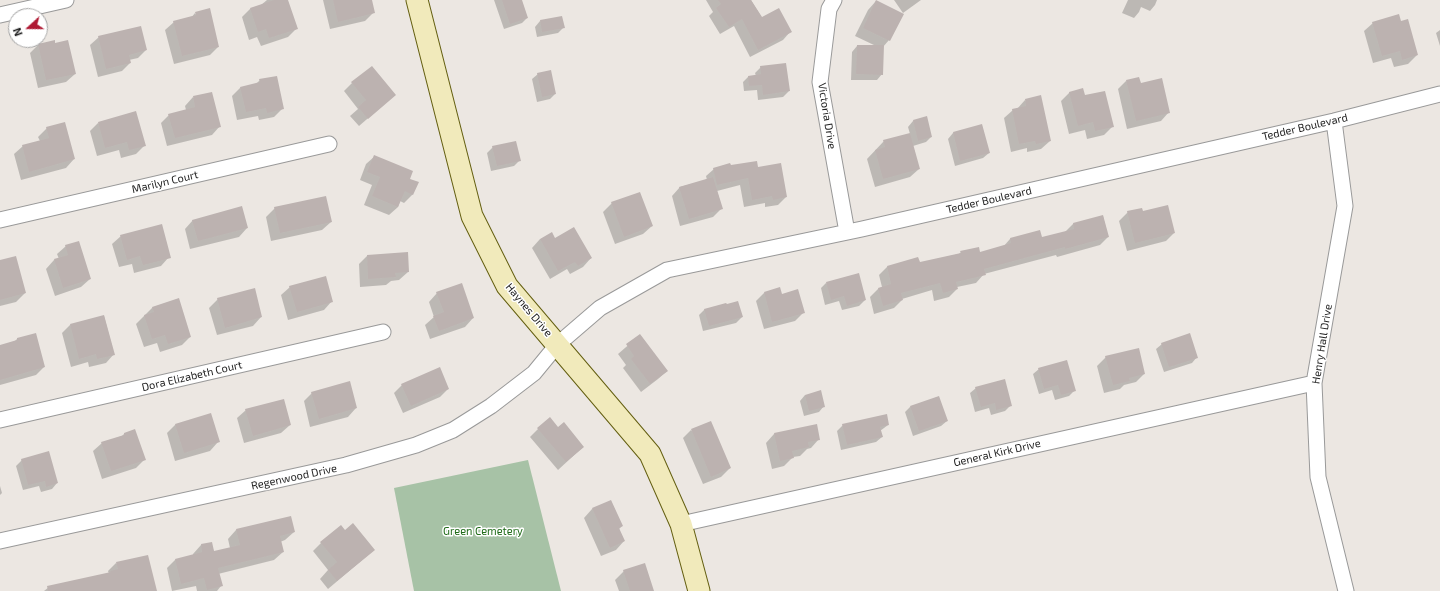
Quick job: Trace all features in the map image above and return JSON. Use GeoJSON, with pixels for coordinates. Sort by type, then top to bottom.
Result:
{"type":"FeatureCollection","features":[{"type":"Feature","properties":{"kind":"street"},"geometry":{"type":"LineString","coordinates":[[0,15],[66,0]]}},
{"type":"Feature","properties":{"kind":"street","name":"Haynes Drive"},"geometry":{"type":"LineString","coordinates":[[417,0],[472,216],[507,286],[650,454],[681,524],[699,591]]}},
{"type":"Feature","properties":{"kind":"street","name":"Victoria Drive"},"geometry":{"type":"LineString","coordinates":[[834,0],[828,9],[820,82],[847,232]]}},
{"type":"Feature","properties":{"kind":"street","name":"Tedder Boulevard"},"geometry":{"type":"LineString","coordinates":[[557,345],[600,308],[668,270],[847,232],[1334,121],[1440,94]]}},
{"type":"Feature","properties":{"kind":"street","name":"Henry Hall Drive"},"geometry":{"type":"LineString","coordinates":[[1334,121],[1345,206],[1314,383],[1318,477],[1346,591]]}},
{"type":"Feature","properties":{"kind":"street","name":"Marilyn Court"},"geometry":{"type":"LineString","coordinates":[[0,220],[329,144]]}},
{"type":"Feature","properties":{"kind":"street","name":"Dora Elizabeth Court"},"geometry":{"type":"LineString","coordinates":[[0,420],[383,332]]}},
{"type":"Feature","properties":{"kind":"street","name":"Regenwood Drive"},"geometry":{"type":"LineString","coordinates":[[0,541],[346,465],[416,444],[453,430],[490,406],[534,373],[557,345]]}},
{"type":"Feature","properties":{"kind":"street","name":"General Kirk Drive"},"geometry":{"type":"LineString","coordinates":[[681,524],[1314,383]]}},
{"type":"Feature","properties":{"kind":"green space","name":"Green Cemetery"},"geometry":{"type":"Polygon","coordinates":[[[528,460],[561,591],[414,591],[394,488],[528,460]]]}},
{"type":"Feature","properties":{"kind":"building"},"geometry":{"type":"Polygon","coordinates":[[[274,0],[288,0],[298,29],[269,38],[266,29],[258,32],[250,8],[274,0]]]}},
{"type":"Feature","properties":{"kind":"building"},"geometry":{"type":"Polygon","coordinates":[[[333,0],[372,0],[375,13],[338,22],[333,0]]]}},
{"type":"Feature","properties":{"kind":"building"},"geometry":{"type":"Polygon","coordinates":[[[502,0],[522,0],[528,18],[510,24],[502,0]]]}},
{"type":"Feature","properties":{"kind":"building"},"geometry":{"type":"Polygon","coordinates":[[[718,0],[751,0],[762,17],[779,8],[792,32],[758,50],[742,19],[729,27],[716,8],[721,4],[718,0]]]}},
{"type":"Feature","properties":{"kind":"building"},"geometry":{"type":"Polygon","coordinates":[[[876,0],[904,14],[890,41],[863,28],[876,0]]]}},
{"type":"Feature","properties":{"kind":"building"},"geometry":{"type":"Polygon","coordinates":[[[210,8],[219,47],[182,56],[173,21],[196,15],[195,12],[210,8]]]}},
{"type":"Feature","properties":{"kind":"building"},"geometry":{"type":"Polygon","coordinates":[[[1399,14],[1401,21],[1408,19],[1418,55],[1402,60],[1400,51],[1382,56],[1372,22],[1399,14]]]}},
{"type":"Feature","properties":{"kind":"building"},"geometry":{"type":"Polygon","coordinates":[[[562,16],[565,28],[542,32],[540,20],[562,16]]]}},
{"type":"Feature","properties":{"kind":"building"},"geometry":{"type":"Polygon","coordinates":[[[141,26],[147,50],[129,55],[131,63],[106,69],[98,36],[141,26]]]}},
{"type":"Feature","properties":{"kind":"building"},"geometry":{"type":"Polygon","coordinates":[[[55,40],[55,43],[68,40],[76,74],[46,80],[39,48],[48,48],[48,42],[55,40]]]}},
{"type":"Feature","properties":{"kind":"building"},"geometry":{"type":"Polygon","coordinates":[[[857,45],[884,45],[883,75],[856,74],[857,45]]]}},
{"type":"Feature","properties":{"kind":"building"},"geometry":{"type":"Polygon","coordinates":[[[786,63],[790,91],[763,95],[762,85],[749,86],[748,76],[761,74],[760,66],[786,63]]]}},
{"type":"Feature","properties":{"kind":"building"},"geometry":{"type":"Polygon","coordinates":[[[372,66],[396,95],[368,119],[358,107],[366,100],[351,82],[372,66]]]}},
{"type":"Feature","properties":{"kind":"building"},"geometry":{"type":"Polygon","coordinates":[[[551,70],[556,94],[542,97],[537,73],[551,70]]]}},
{"type":"Feature","properties":{"kind":"building"},"geometry":{"type":"Polygon","coordinates":[[[277,76],[284,109],[267,113],[266,108],[246,112],[240,87],[260,82],[259,79],[277,76]]]}},
{"type":"Feature","properties":{"kind":"building"},"geometry":{"type":"Polygon","coordinates":[[[1139,77],[1141,83],[1162,78],[1170,113],[1136,121],[1126,80],[1139,77]]]}},
{"type":"Feature","properties":{"kind":"building"},"geometry":{"type":"Polygon","coordinates":[[[1083,88],[1085,95],[1105,91],[1114,127],[1095,131],[1093,122],[1078,126],[1069,92],[1083,88]]]}},
{"type":"Feature","properties":{"kind":"building"},"geometry":{"type":"Polygon","coordinates":[[[212,92],[221,127],[175,138],[168,114],[195,107],[193,96],[212,92]]]}},
{"type":"Feature","properties":{"kind":"building"},"geometry":{"type":"Polygon","coordinates":[[[1041,95],[1051,141],[1036,144],[1035,141],[1019,144],[1012,109],[1026,106],[1025,99],[1041,95]]]}},
{"type":"Feature","properties":{"kind":"building"},"geometry":{"type":"Polygon","coordinates":[[[136,111],[146,146],[129,150],[127,142],[105,148],[98,122],[136,111]]]}},
{"type":"Feature","properties":{"kind":"building"},"geometry":{"type":"Polygon","coordinates":[[[927,116],[932,137],[918,141],[913,120],[927,116]]]}},
{"type":"Feature","properties":{"kind":"building"},"geometry":{"type":"Polygon","coordinates":[[[65,122],[75,159],[29,172],[22,145],[49,138],[46,127],[65,122]]]}},
{"type":"Feature","properties":{"kind":"building"},"geometry":{"type":"Polygon","coordinates":[[[982,124],[990,153],[960,161],[953,132],[982,124]]]}},
{"type":"Feature","properties":{"kind":"building"},"geometry":{"type":"Polygon","coordinates":[[[910,133],[920,169],[883,179],[875,150],[885,147],[883,140],[910,133]]]}},
{"type":"Feature","properties":{"kind":"building"},"geometry":{"type":"Polygon","coordinates":[[[516,141],[521,161],[497,166],[492,146],[516,141]]]}},
{"type":"Feature","properties":{"kind":"building"},"geometry":{"type":"Polygon","coordinates":[[[374,155],[413,171],[410,179],[419,182],[413,195],[405,191],[398,207],[372,196],[380,177],[367,172],[374,155]]]}},
{"type":"Feature","properties":{"kind":"building"},"geometry":{"type":"Polygon","coordinates":[[[757,161],[758,167],[781,163],[787,197],[773,200],[772,196],[752,200],[748,178],[717,185],[713,168],[730,163],[731,165],[757,161]]]}},
{"type":"Feature","properties":{"kind":"building"},"geometry":{"type":"Polygon","coordinates":[[[713,177],[723,209],[689,219],[679,187],[713,177]]]}},
{"type":"Feature","properties":{"kind":"building"},"geometry":{"type":"Polygon","coordinates":[[[640,192],[653,226],[624,237],[611,202],[640,192]]]}},
{"type":"Feature","properties":{"kind":"building"},"geometry":{"type":"Polygon","coordinates":[[[326,196],[332,222],[280,233],[274,207],[326,196]]]}},
{"type":"Feature","properties":{"kind":"building"},"geometry":{"type":"Polygon","coordinates":[[[1168,205],[1175,233],[1135,243],[1127,211],[1142,208],[1143,211],[1168,205]]]}},
{"type":"Feature","properties":{"kind":"building"},"geometry":{"type":"Polygon","coordinates":[[[242,206],[248,228],[198,241],[192,220],[242,206]]]}},
{"type":"Feature","properties":{"kind":"building"},"geometry":{"type":"Polygon","coordinates":[[[1103,215],[1109,237],[1065,249],[1065,247],[984,269],[986,275],[956,282],[958,289],[943,293],[940,283],[901,293],[903,300],[883,306],[878,288],[891,284],[887,266],[918,257],[920,262],[961,253],[960,251],[979,247],[980,252],[1011,243],[1010,238],[1040,230],[1042,237],[1074,229],[1073,223],[1103,215]]]}},
{"type":"Feature","properties":{"kind":"building"},"geometry":{"type":"Polygon","coordinates":[[[162,224],[171,258],[143,265],[140,256],[127,260],[120,235],[162,224]]]}},
{"type":"Feature","properties":{"kind":"building"},"geometry":{"type":"Polygon","coordinates":[[[574,227],[592,258],[578,266],[575,262],[558,271],[540,239],[552,232],[555,238],[574,227]]]}},
{"type":"Feature","properties":{"kind":"building"},"geometry":{"type":"Polygon","coordinates":[[[79,241],[91,279],[63,288],[54,259],[68,255],[65,245],[79,241]]]}},
{"type":"Feature","properties":{"kind":"building"},"geometry":{"type":"Polygon","coordinates":[[[408,252],[409,272],[395,273],[396,277],[368,279],[367,255],[408,252]]]}},
{"type":"Feature","properties":{"kind":"building"},"geometry":{"type":"Polygon","coordinates":[[[16,256],[26,293],[0,300],[0,260],[16,256]]]}},
{"type":"Feature","properties":{"kind":"building"},"geometry":{"type":"Polygon","coordinates":[[[859,273],[866,300],[847,306],[844,296],[831,300],[826,282],[859,273]]]}},
{"type":"Feature","properties":{"kind":"building"},"geometry":{"type":"Polygon","coordinates":[[[326,276],[333,302],[297,312],[289,286],[326,276]]]}},
{"type":"Feature","properties":{"kind":"building"},"geometry":{"type":"Polygon","coordinates":[[[462,283],[474,318],[439,331],[433,316],[444,312],[436,292],[462,283]]]}},
{"type":"Feature","properties":{"kind":"building"},"geometry":{"type":"Polygon","coordinates":[[[780,287],[782,294],[798,289],[805,313],[772,322],[764,292],[780,287]]]}},
{"type":"Feature","properties":{"kind":"building"},"geometry":{"type":"Polygon","coordinates":[[[255,288],[262,317],[225,328],[217,298],[255,288]]]}},
{"type":"Feature","properties":{"kind":"building"},"geometry":{"type":"Polygon","coordinates":[[[179,298],[191,337],[168,344],[165,335],[152,339],[144,315],[154,312],[152,307],[179,298]]]}},
{"type":"Feature","properties":{"kind":"building"},"geometry":{"type":"Polygon","coordinates":[[[738,301],[743,317],[709,326],[704,309],[738,301]]]}},
{"type":"Feature","properties":{"kind":"building"},"geometry":{"type":"Polygon","coordinates":[[[104,315],[115,355],[97,359],[96,354],[79,359],[70,324],[104,315]]]}},
{"type":"Feature","properties":{"kind":"building"},"geometry":{"type":"Polygon","coordinates":[[[36,333],[45,367],[0,380],[0,345],[17,340],[17,338],[36,333]]]}},
{"type":"Feature","properties":{"kind":"building"},"geometry":{"type":"Polygon","coordinates":[[[1190,333],[1198,358],[1169,367],[1161,343],[1190,333]]]}},
{"type":"Feature","properties":{"kind":"building"},"geometry":{"type":"Polygon","coordinates":[[[640,334],[668,371],[650,384],[631,359],[634,356],[626,344],[640,334]]]}},
{"type":"Feature","properties":{"kind":"building"},"geometry":{"type":"Polygon","coordinates":[[[1139,348],[1145,374],[1129,378],[1130,381],[1113,385],[1105,356],[1139,348]]]}},
{"type":"Feature","properties":{"kind":"building"},"geometry":{"type":"Polygon","coordinates":[[[1067,360],[1076,391],[1061,395],[1058,385],[1044,389],[1038,368],[1067,360]]]}},
{"type":"Feature","properties":{"kind":"building"},"geometry":{"type":"Polygon","coordinates":[[[440,367],[449,389],[411,406],[401,384],[440,367]]]}},
{"type":"Feature","properties":{"kind":"building"},"geometry":{"type":"Polygon","coordinates":[[[1005,379],[1012,406],[996,410],[995,403],[981,407],[975,387],[1005,379]]]}},
{"type":"Feature","properties":{"kind":"building"},"geometry":{"type":"Polygon","coordinates":[[[350,381],[357,408],[319,419],[311,392],[350,381]]]}},
{"type":"Feature","properties":{"kind":"building"},"geometry":{"type":"Polygon","coordinates":[[[821,390],[825,407],[809,411],[805,395],[821,390]]]}},
{"type":"Feature","properties":{"kind":"building"},"geometry":{"type":"Polygon","coordinates":[[[939,396],[948,421],[919,431],[910,406],[939,396]]]}},
{"type":"Feature","properties":{"kind":"building"},"geometry":{"type":"Polygon","coordinates":[[[284,399],[291,425],[253,436],[245,409],[284,399]]]}},
{"type":"Feature","properties":{"kind":"building"},"geometry":{"type":"Polygon","coordinates":[[[211,413],[220,442],[184,453],[175,424],[211,413]]]}},
{"type":"Feature","properties":{"kind":"building"},"geometry":{"type":"Polygon","coordinates":[[[887,414],[889,425],[880,427],[883,437],[847,445],[842,424],[887,414]]]}},
{"type":"Feature","properties":{"kind":"building"},"geometry":{"type":"Polygon","coordinates":[[[550,417],[558,427],[564,422],[584,447],[566,462],[537,428],[550,417]]]}},
{"type":"Feature","properties":{"kind":"building"},"geometry":{"type":"Polygon","coordinates":[[[711,421],[731,468],[711,477],[691,429],[711,421]]]}},
{"type":"Feature","properties":{"kind":"building"},"geometry":{"type":"Polygon","coordinates":[[[817,424],[820,440],[808,442],[809,447],[792,451],[794,458],[780,461],[774,433],[817,424]]]}},
{"type":"Feature","properties":{"kind":"building"},"geometry":{"type":"Polygon","coordinates":[[[135,429],[146,460],[111,471],[101,442],[124,435],[124,433],[135,429]]]}},
{"type":"Feature","properties":{"kind":"building"},"geometry":{"type":"Polygon","coordinates":[[[49,451],[58,483],[46,487],[45,481],[28,485],[21,459],[49,451]]]}},
{"type":"Feature","properties":{"kind":"building"},"geometry":{"type":"Polygon","coordinates":[[[611,500],[623,526],[619,528],[625,541],[610,548],[592,508],[611,500]]]}},
{"type":"Feature","properties":{"kind":"building"},"geometry":{"type":"Polygon","coordinates":[[[291,516],[295,532],[280,536],[284,552],[218,568],[223,586],[207,590],[204,578],[181,584],[175,559],[202,552],[201,544],[212,542],[214,551],[240,545],[236,529],[291,516]]]}},
{"type":"Feature","properties":{"kind":"building"},"geometry":{"type":"Polygon","coordinates":[[[353,523],[375,550],[337,581],[328,570],[337,562],[320,542],[341,525],[345,530],[353,523]]]}},
{"type":"Feature","properties":{"kind":"building"},"geometry":{"type":"Polygon","coordinates":[[[148,555],[157,591],[48,591],[47,586],[111,572],[110,571],[118,569],[116,562],[148,555]]]}},
{"type":"Feature","properties":{"kind":"building"},"geometry":{"type":"Polygon","coordinates":[[[645,563],[654,591],[630,591],[623,570],[645,563]]]}}]}
